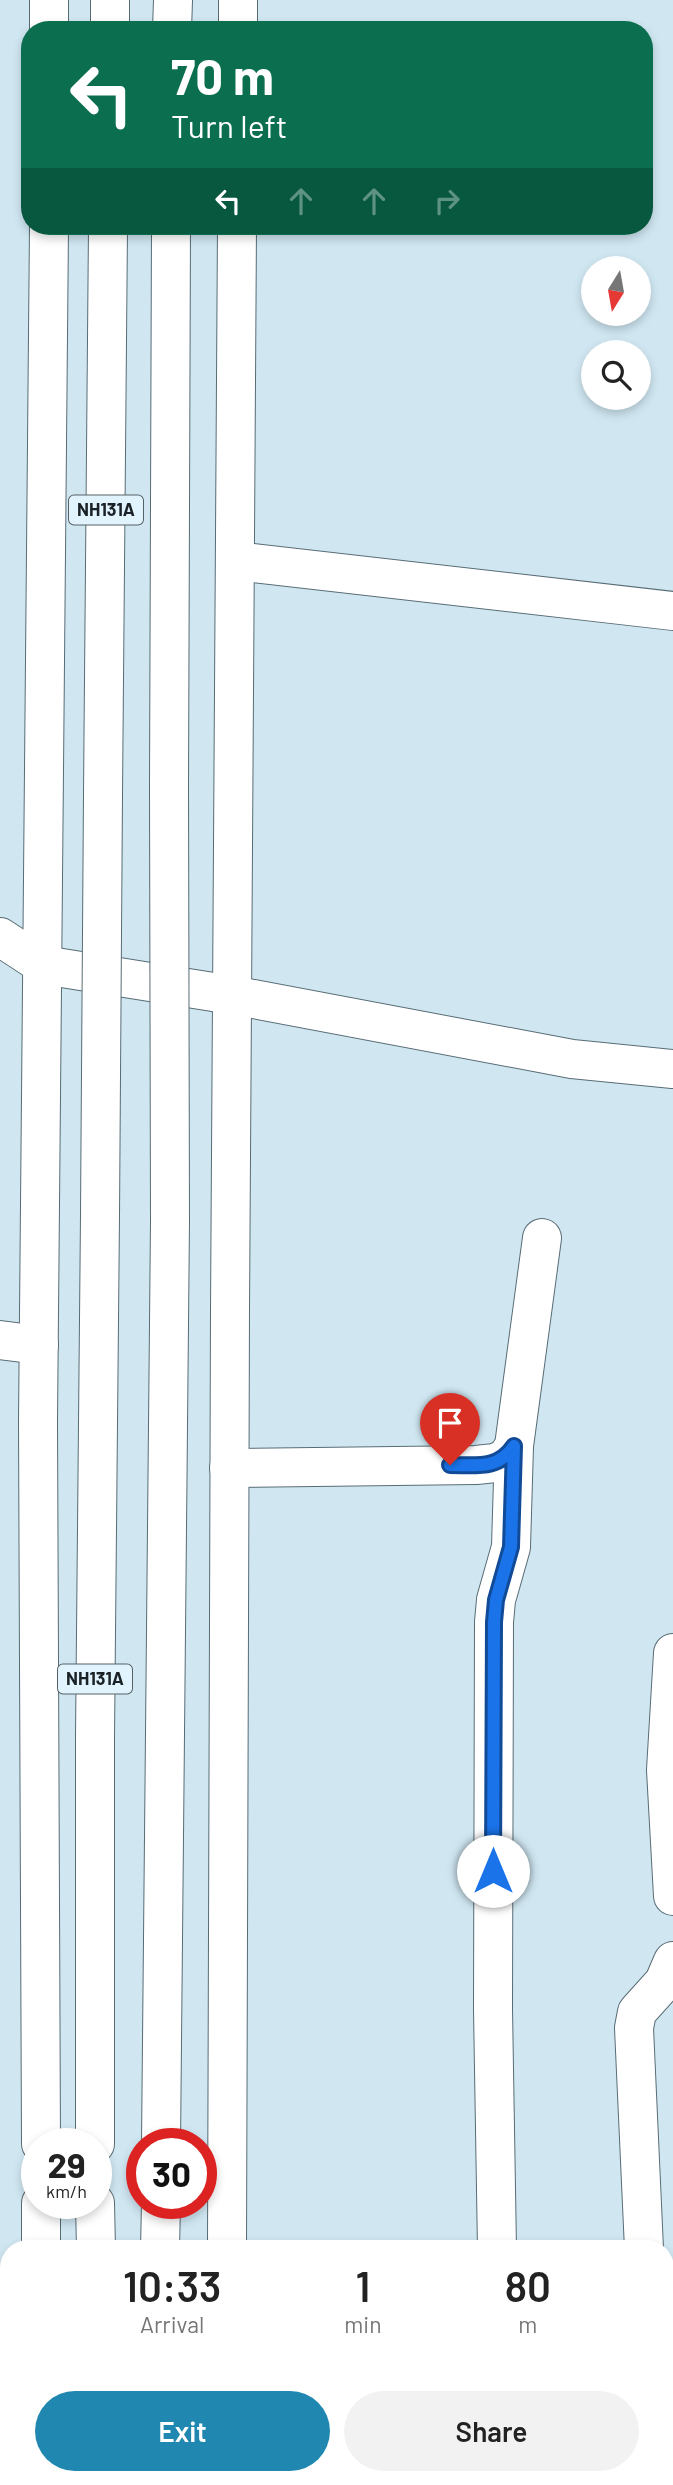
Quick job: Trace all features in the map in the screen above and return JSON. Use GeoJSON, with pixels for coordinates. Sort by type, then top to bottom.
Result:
{"type":"FeatureCollection","features":[{"type":"Feature","properties":{"kind":"main road"},"geometry":{"type":"LineString","coordinates":[[49,0],[49,21]]}},
{"type":"Feature","properties":{"kind":"main road"},"geometry":{"type":"LineString","coordinates":[[110,0],[110,21]]}},
{"type":"Feature","properties":{"kind":"main road"},"geometry":{"type":"LineString","coordinates":[[172,21],[173,0]]}},
{"type":"Feature","properties":{"kind":"main road"},"geometry":{"type":"LineString","coordinates":[[238,0],[238,21]]}},
{"type":"Feature","properties":{"kind":"main road"},"geometry":{"type":"LineString","coordinates":[[41,2128],[39,1345],[49,235]]}},
{"type":"Feature","properties":{"kind":"main road","name":"NH131A"},"geometry":{"type":"LineString","coordinates":[[95,2128],[94,1737],[108,235]]}},
{"type":"Feature","properties":{"kind":"main road","name":"NH131A"},"geometry":{"type":"LineString","coordinates":[[161,2128],[170,1221],[171,235]]}},
{"type":"Feature","properties":{"kind":"main road"},"geometry":{"type":"LineString","coordinates":[[227,2240],[237,235]]}},
{"type":"Feature","properties":{"kind":"main road"},"geometry":{"type":"LineString","coordinates":[[235,561],[673,611]]}},
{"type":"Feature","properties":{"kind":"main road"},"geometry":{"type":"LineString","coordinates":[[0,937],[43,965],[232,995],[572,1059],[673,1069]]}},
{"type":"Feature","properties":{"kind":"main road"},"geometry":{"type":"LineString","coordinates":[[497,2240],[493,2009],[494,1622],[496,1600],[511,1547],[514,1446],[542,1238]]}},
{"type":"Feature","properties":{"kind":"main road"},"geometry":{"type":"LineString","coordinates":[[0,1340],[39,1345]]}},
{"type":"Feature","properties":{"kind":"main road"},"geometry":{"type":"LineString","coordinates":[[229,1468],[476,1465],[495,1463],[506,1458],[514,1446]]}},
{"type":"Feature","properties":{"kind":"main road"},"geometry":{"type":"LineString","coordinates":[[673,1653],[666,1770],[673,1896]]}},
{"type":"Feature","properties":{"kind":"main road"},"geometry":{"type":"LineString","coordinates":[[645,2240],[634,2028],[637,2012],[664,1982],[673,1961]]}},
{"type":"Feature","properties":{"kind":"main road"},"geometry":{"type":"LineString","coordinates":[[41,2219],[41,2240]]}},
{"type":"Feature","properties":{"kind":"main road"},"geometry":{"type":"LineString","coordinates":[[95,2219],[96,2240]]}},
{"type":"Feature","properties":{"kind":"main road"},"geometry":{"type":"LineString","coordinates":[[160,2240],[161,2219]]}},
{"type":"Feature","properties":{"kind":"route"},"geometry":{"type":"LineString","coordinates":[[450,1465],[495,1463],[506,1458],[514,1446],[511,1547],[496,1600],[494,1622],[493,1871]]}}]}
